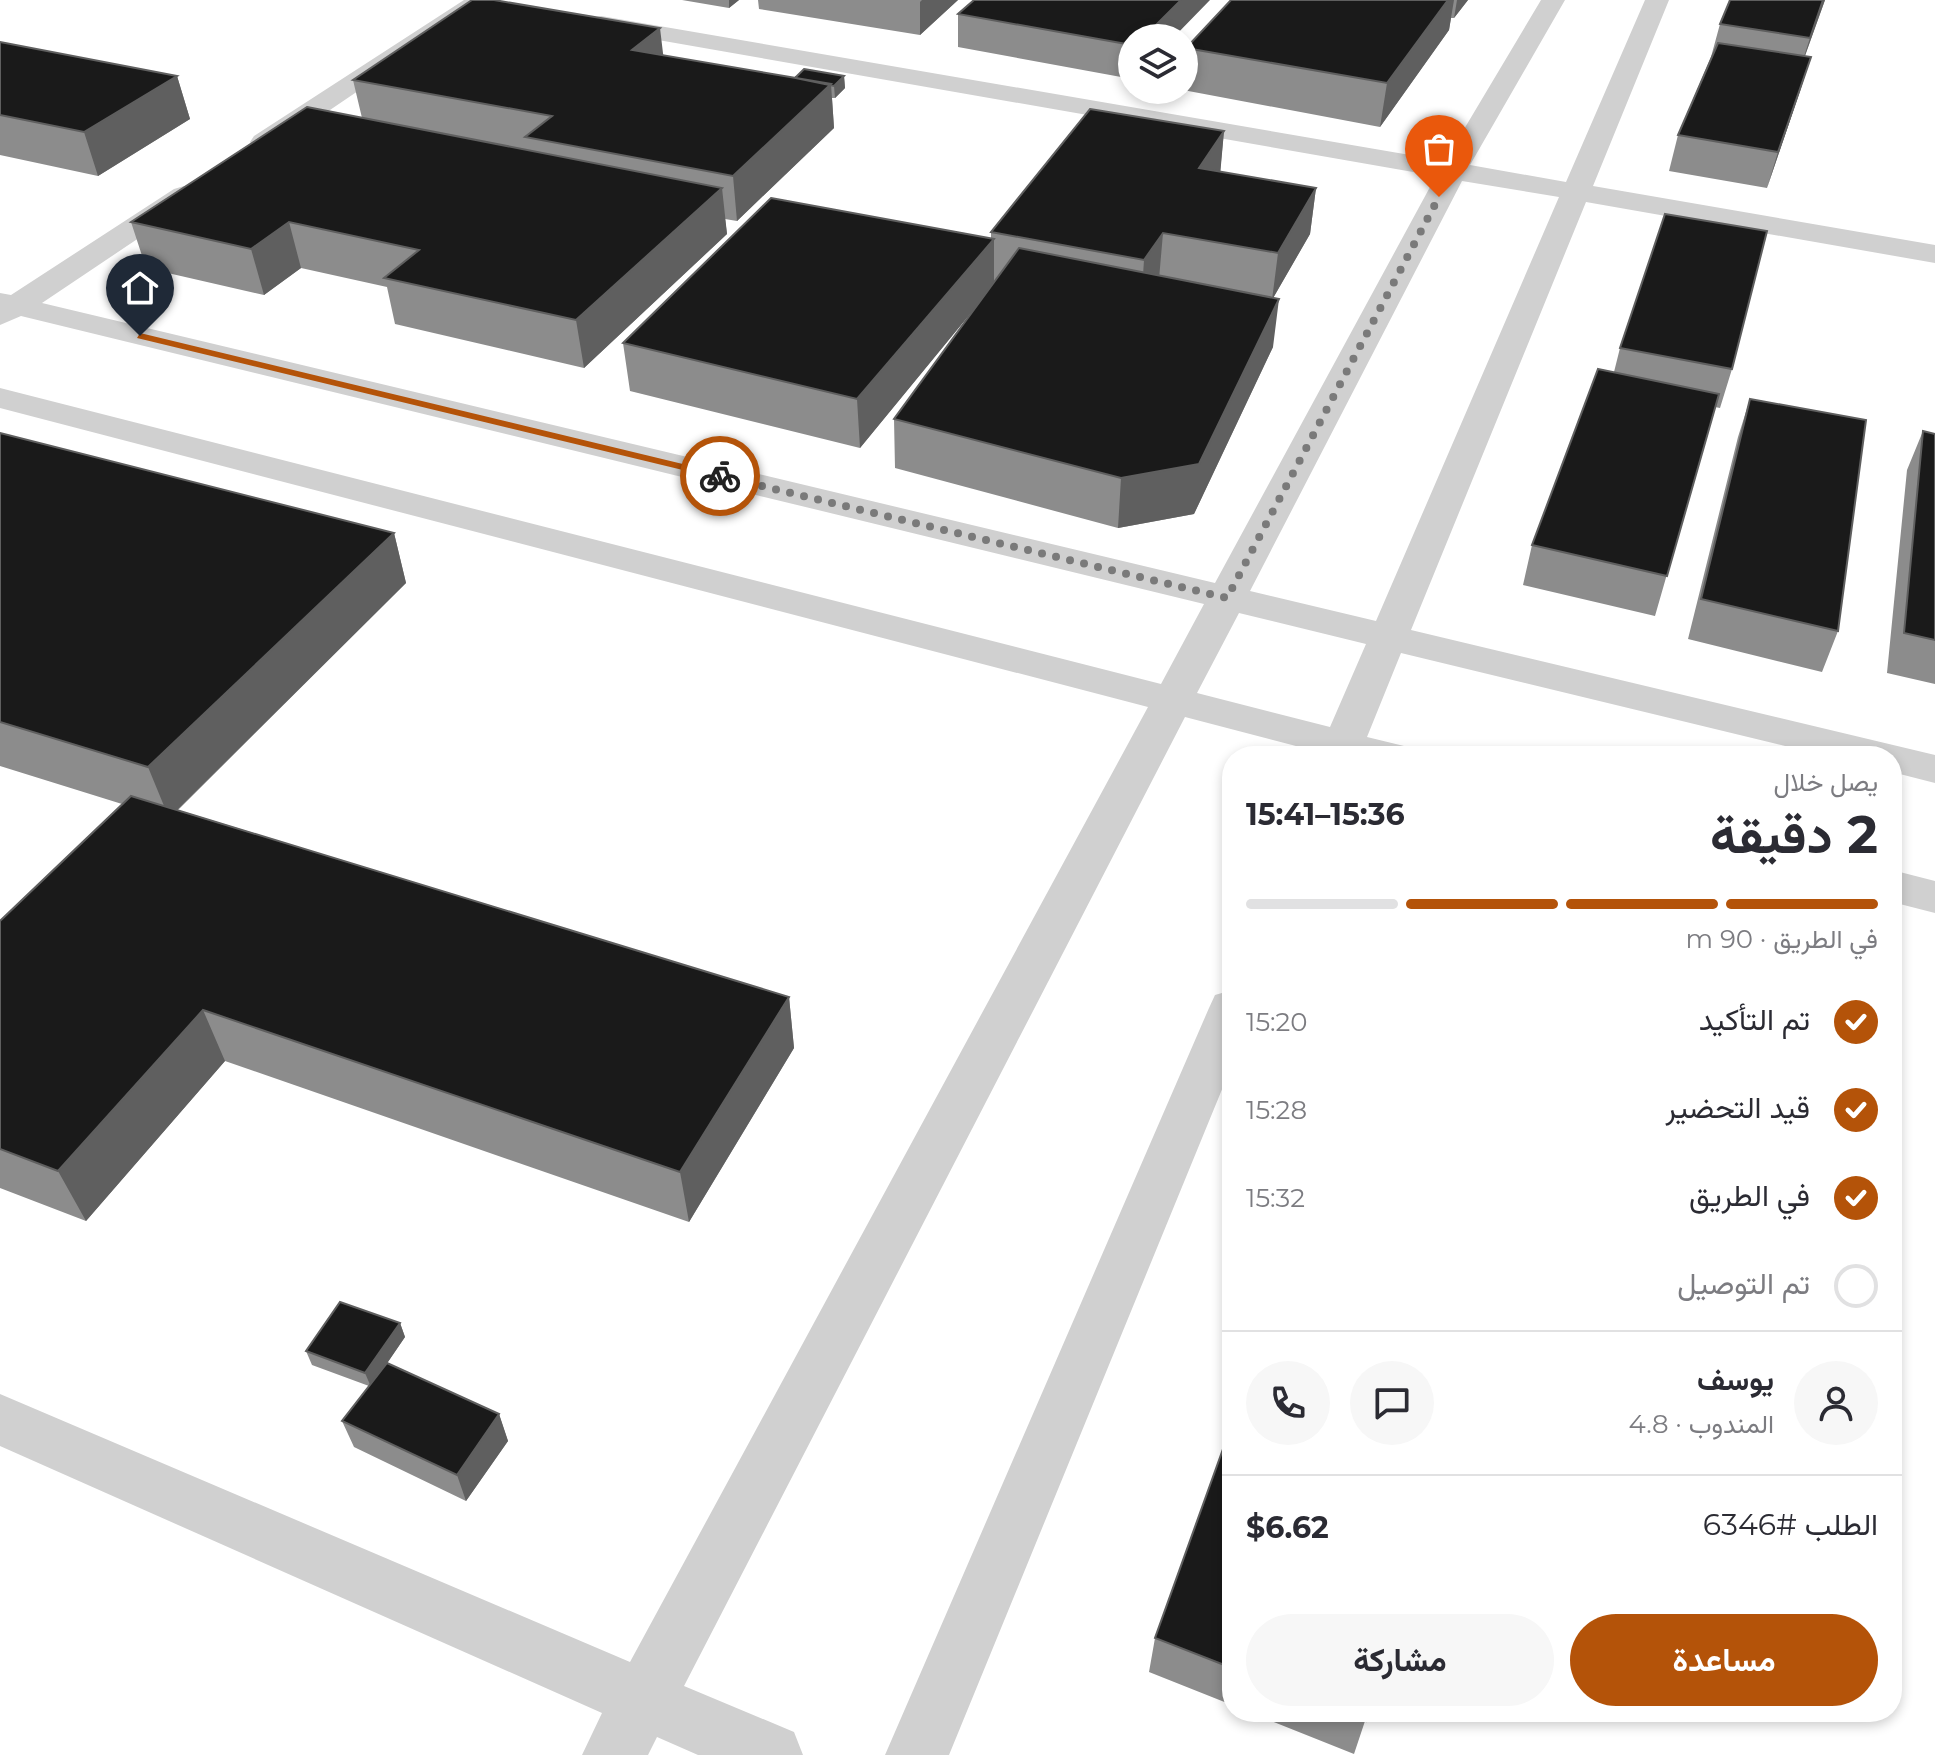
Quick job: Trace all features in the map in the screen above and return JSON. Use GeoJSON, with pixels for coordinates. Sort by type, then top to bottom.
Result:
{"type":"FeatureCollection","features":[{"type":"Feature","properties":{"kind":"street"},"geometry":{"type":"LineString","coordinates":[[240,158],[476,0],[509,7]]}},
{"type":"Feature","properties":{"kind":"street"},"geometry":{"type":"LineString","coordinates":[[614,1755],[1453,171],[1553,0]]}},
{"type":"Feature","properties":{"kind":"street"},"geometry":{"type":"LineString","coordinates":[[1343,746],[1657,0]]}},
{"type":"Feature","properties":{"kind":"street"},"geometry":{"type":"LineString","coordinates":[[572,18],[1935,254]]}},
{"type":"Feature","properties":{"kind":"street"},"geometry":{"type":"LineString","coordinates":[[5,308],[201,184]]}},
{"type":"Feature","properties":{"kind":"street"},"geometry":{"type":"LineString","coordinates":[[5,308],[1841,746]]}},
{"type":"Feature","properties":{"kind":"street"},"geometry":{"type":"LineString","coordinates":[[0,398],[1172,700],[1327,746]]}},
{"type":"Feature","properties":{"kind":"street"},"geometry":{"type":"LineString","coordinates":[[1902,761],[1935,769]]}},
{"type":"Feature","properties":{"kind":"street"},"geometry":{"type":"LineString","coordinates":[[1902,889],[1935,897]]}},
{"type":"Feature","properties":{"kind":"street"},"geometry":{"type":"LineString","coordinates":[[917,1755],[1222,1032]]}},
{"type":"Feature","properties":{"kind":"street"},"geometry":{"type":"LineString","coordinates":[[0,1419],[771,1755]]}},
{"type":"Feature","properties":{"kind":"building"},"geometry":{"type":"Polygon","coordinates":[[[472,0],[494,0],[660,28],[632,50],[831,84],[733,176],[525,137],[552,116],[353,80],[472,0]]]}},
{"type":"Feature","properties":{"kind":"building"},"geometry":{"type":"Polygon","coordinates":[[[974,0],[1181,0],[1157,24],[1118,24],[1118,43],[958,14],[974,0]]]}},
{"type":"Feature","properties":{"kind":"building"},"geometry":{"type":"Polygon","coordinates":[[[1231,0],[1448,0],[1387,83],[1198,50],[1198,35],[1231,0]]]}},
{"type":"Feature","properties":{"kind":"building"},"geometry":{"type":"Polygon","coordinates":[[[1730,0],[1823,0],[1810,38],[1720,24],[1730,0]]]}},
{"type":"Feature","properties":{"kind":"building"},"geometry":{"type":"Polygon","coordinates":[[[0,42],[177,76],[84,132],[0,115],[0,42]]]}},
{"type":"Feature","properties":{"kind":"building"},"geometry":{"type":"Polygon","coordinates":[[[1718,43],[1811,57],[1778,152],[1678,135],[1718,43]]]}},
{"type":"Feature","properties":{"kind":"building"},"geometry":{"type":"Polygon","coordinates":[[[804,69],[844,76],[834,86],[795,78],[804,69]]]}},
{"type":"Feature","properties":{"kind":"building"},"geometry":{"type":"Polygon","coordinates":[[[307,107],[722,188],[576,320],[384,278],[419,250],[289,222],[251,249],[131,222],[307,107]]]}},
{"type":"Feature","properties":{"kind":"building"},"geometry":{"type":"Polygon","coordinates":[[[1090,109],[1224,131],[1199,168],[1316,188],[1278,253],[1163,233],[1144,260],[991,232],[1090,109]]]}},
{"type":"Feature","properties":{"kind":"building"},"geometry":{"type":"Polygon","coordinates":[[[771,198],[994,239],[857,399],[623,343],[771,198]]]}},
{"type":"Feature","properties":{"kind":"building"},"geometry":{"type":"Polygon","coordinates":[[[1665,214],[1767,231],[1732,369],[1620,348],[1665,214]]]}},
{"type":"Feature","properties":{"kind":"building"},"geometry":{"type":"Polygon","coordinates":[[[1019,248],[1279,299],[1199,464],[1121,478],[894,419],[1019,248]]]}},
{"type":"Feature","properties":{"kind":"building"},"geometry":{"type":"Polygon","coordinates":[[[1598,369],[1719,394],[1667,576],[1532,545],[1598,369]]]}},
{"type":"Feature","properties":{"kind":"building"},"geometry":{"type":"Polygon","coordinates":[[[1750,399],[1866,420],[1838,631],[1701,599],[1750,399]]]}},
{"type":"Feature","properties":{"kind":"building"},"geometry":{"type":"Polygon","coordinates":[[[1923,431],[1935,434],[1935,640],[1904,633],[1923,431]]]}},
{"type":"Feature","properties":{"kind":"building"},"geometry":{"type":"Polygon","coordinates":[[[0,433],[394,533],[148,767],[0,722],[0,433]]]}},
{"type":"Feature","properties":{"kind":"building"},"geometry":{"type":"Polygon","coordinates":[[[131,796],[789,997],[680,1172],[203,1010],[58,1171],[0,1149],[0,921],[131,796]]]}},
{"type":"Feature","properties":{"kind":"building"},"geometry":{"type":"Polygon","coordinates":[[[340,1302],[400,1323],[365,1373],[306,1351],[340,1302]]]}},
{"type":"Feature","properties":{"kind":"building"},"geometry":{"type":"Polygon","coordinates":[[[387,1363],[499,1414],[457,1475],[342,1421],[387,1363]]]}},
{"type":"Feature","properties":{"kind":"building"},"geometry":{"type":"Polygon","coordinates":[[[1222,1452],[1222,1664],[1155,1638],[1222,1452]]]}},
{"type":"Feature","properties":{"kind":"way so far"},"geometry":{"type":"LineString","coordinates":[[720,476],[1227,598],[1439,197]]}},
{"type":"Feature","properties":{"kind":"route"},"geometry":{"type":"LineString","coordinates":[[140,336],[720,476]]}}]}
